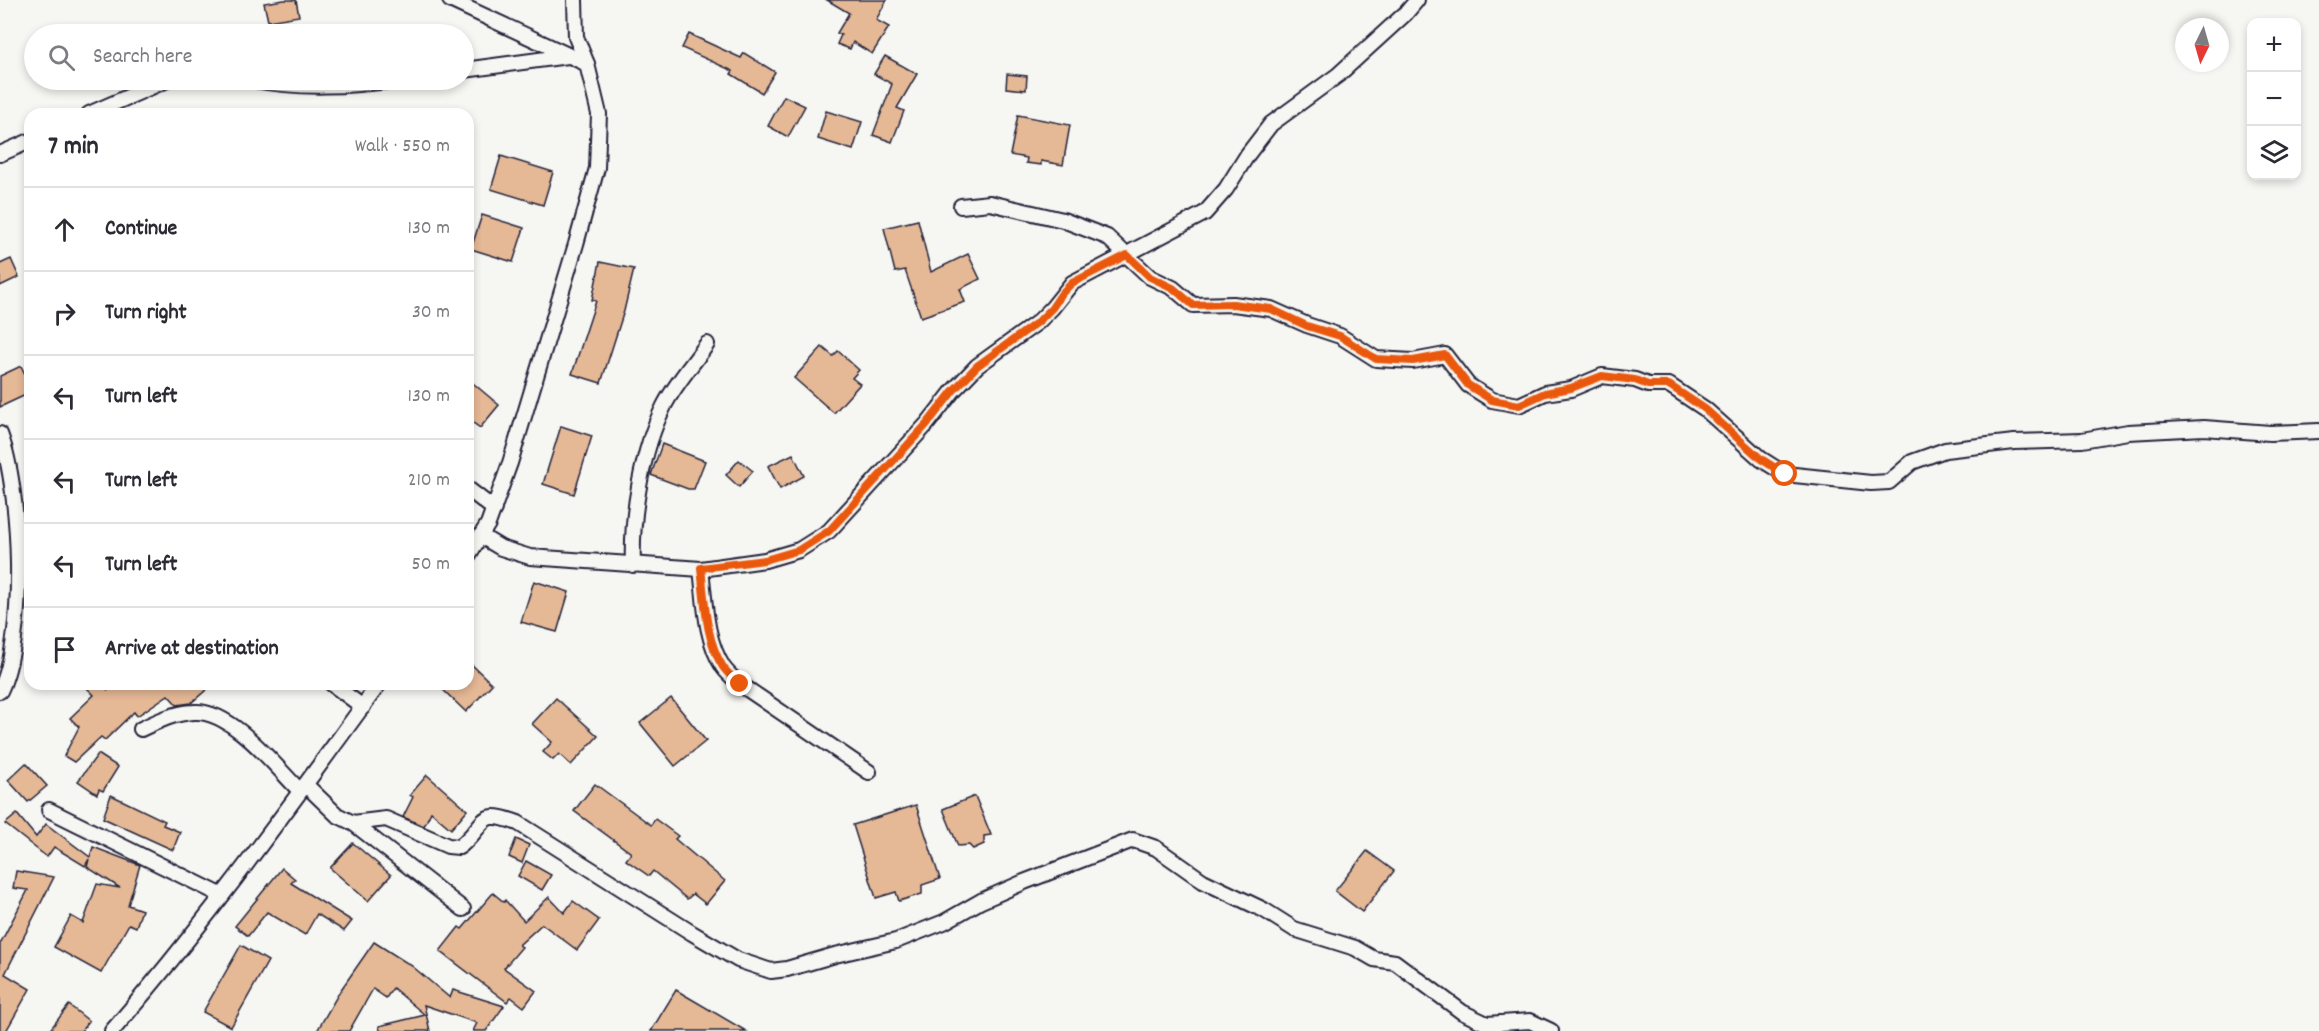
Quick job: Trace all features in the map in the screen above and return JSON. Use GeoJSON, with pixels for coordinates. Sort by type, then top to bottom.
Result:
{"type":"FeatureCollection","features":[{"type":"Feature","properties":{"kind":"street"},"geometry":{"type":"LineString","coordinates":[[450,0],[587,64]]}},
{"type":"Feature","properties":{"kind":"street"},"geometry":{"type":"LineString","coordinates":[[474,547],[488,524],[510,463],[597,168],[598,114],[587,64],[576,37],[575,0]]}},
{"type":"Feature","properties":{"kind":"street"},"geometry":{"type":"LineString","coordinates":[[481,536],[501,548],[530,557],[701,568],[776,557],[799,550],[829,531],[977,366],[1038,322],[1072,283],[1205,213],[1226,189],[1248,154],[1271,124],[1338,75],[1406,13],[1417,0]]}},
{"type":"Feature","properties":{"kind":"street"},"geometry":{"type":"LineString","coordinates":[[474,69],[568,56]]}},
{"type":"Feature","properties":{"kind":"street"},"geometry":{"type":"LineString","coordinates":[[103,108],[144,90]]}},
{"type":"Feature","properties":{"kind":"street"},"geometry":{"type":"LineString","coordinates":[[0,154],[24,144]]}},
{"type":"Feature","properties":{"kind":"street"},"geometry":{"type":"LineString","coordinates":[[960,206],[990,203],[1063,220],[1107,237],[1150,277],[1173,288],[1193,305],[1233,304],[1271,309],[1307,326],[1340,336],[1376,359],[1413,361],[1445,355],[1468,385],[1492,400],[1519,405],[1545,393],[1571,388],[1602,376],[1635,380],[1648,385],[1669,385],[1705,409],[1761,459],[1785,474],[1871,483],[1889,482],[1912,462],[1945,450],[2014,442],[2082,440],[2128,432],[2182,429],[2204,428],[2270,433],[2319,431]]}},
{"type":"Feature","properties":{"kind":"street"},"geometry":{"type":"LineString","coordinates":[[633,565],[639,492],[647,447],[665,404],[707,344]]}},
{"type":"Feature","properties":{"kind":"street"},"geometry":{"type":"LineString","coordinates":[[0,434],[8,455],[16,519],[18,600],[14,640],[0,691]]}},
{"type":"Feature","properties":{"kind":"street"},"geometry":{"type":"LineString","coordinates":[[474,494],[494,509]]}},
{"type":"Feature","properties":{"kind":"street"},"geometry":{"type":"LineString","coordinates":[[701,568],[708,628],[723,669],[740,684],[869,772]]}},
{"type":"Feature","properties":{"kind":"street"},"geometry":{"type":"LineString","coordinates":[[340,690],[363,706]]}},
{"type":"Feature","properties":{"kind":"street"},"geometry":{"type":"LineString","coordinates":[[112,1031],[150,988],[375,690]]}},
{"type":"Feature","properties":{"kind":"street"},"geometry":{"type":"LineString","coordinates":[[141,729],[168,716],[196,711],[212,715],[237,728],[303,788],[338,815],[353,823],[463,909]]}},
{"type":"Feature","properties":{"kind":"street"},"geometry":{"type":"LineString","coordinates":[[49,810],[221,895]]}},
{"type":"Feature","properties":{"kind":"street"},"geometry":{"type":"LineString","coordinates":[[353,823],[386,819],[448,846],[459,847],[469,839],[487,817],[494,815],[503,817],[542,837],[630,896],[738,960],[771,971],[896,941],[944,922],[981,901],[1024,882],[1133,840],[1156,848],[1203,881],[1264,910],[1294,929],[1355,948],[1374,959],[1395,962],[1462,1012],[1487,1024],[1530,1021],[1551,1031]]}},
{"type":"Feature","properties":{"kind":"building"},"geometry":{"type":"Polygon","coordinates":[[[296,0],[299,16],[268,21],[264,3],[296,0]]]}},
{"type":"Feature","properties":{"kind":"building"},"geometry":{"type":"Polygon","coordinates":[[[827,0],[887,0],[876,20],[889,27],[872,54],[853,42],[850,49],[837,44],[841,35],[837,33],[849,13],[827,0]]]}},
{"type":"Feature","properties":{"kind":"building"},"geometry":{"type":"Polygon","coordinates":[[[689,34],[741,58],[744,53],[775,72],[762,93],[731,74],[733,71],[682,48],[689,34]]]}},
{"type":"Feature","properties":{"kind":"building"},"geometry":{"type":"Polygon","coordinates":[[[885,56],[917,74],[897,108],[904,111],[892,142],[873,135],[892,84],[874,74],[885,56]]]}},
{"type":"Feature","properties":{"kind":"building"},"geometry":{"type":"Polygon","coordinates":[[[1007,74],[1027,76],[1026,90],[1006,88],[1007,74]]]}},
{"type":"Feature","properties":{"kind":"building"},"geometry":{"type":"Polygon","coordinates":[[[784,96],[805,106],[788,137],[768,126],[784,96]]]}},
{"type":"Feature","properties":{"kind":"building"},"geometry":{"type":"Polygon","coordinates":[[[826,111],[862,122],[853,150],[818,139],[826,111]]]}},
{"type":"Feature","properties":{"kind":"building"},"geometry":{"type":"Polygon","coordinates":[[[1018,115],[1070,125],[1063,165],[1041,161],[1041,165],[1026,163],[1027,158],[1010,155],[1018,115]]]}},
{"type":"Feature","properties":{"kind":"building"},"geometry":{"type":"Polygon","coordinates":[[[501,156],[553,172],[543,205],[491,189],[501,156]]]}},
{"type":"Feature","properties":{"kind":"building"},"geometry":{"type":"Polygon","coordinates":[[[482,215],[524,228],[513,262],[474,250],[474,240],[482,215]]]}},
{"type":"Feature","properties":{"kind":"building"},"geometry":{"type":"Polygon","coordinates":[[[918,220],[931,272],[968,254],[980,279],[960,289],[965,302],[921,317],[905,270],[895,272],[884,228],[918,220]]]}},
{"type":"Feature","properties":{"kind":"building"},"geometry":{"type":"Polygon","coordinates":[[[11,259],[19,277],[0,286],[0,264],[11,259]]]}},
{"type":"Feature","properties":{"kind":"building"},"geometry":{"type":"Polygon","coordinates":[[[600,262],[634,269],[624,311],[601,383],[572,374],[596,301],[592,300],[600,262]]]}},
{"type":"Feature","properties":{"kind":"building"},"geometry":{"type":"Polygon","coordinates":[[[822,347],[833,356],[838,351],[859,370],[852,378],[860,384],[834,413],[794,378],[822,347]]]}},
{"type":"Feature","properties":{"kind":"building"},"geometry":{"type":"Polygon","coordinates":[[[21,366],[24,372],[24,396],[0,407],[0,376],[21,366]]]}},
{"type":"Feature","properties":{"kind":"building"},"geometry":{"type":"Polygon","coordinates":[[[474,384],[499,405],[480,428],[474,424],[474,384]]]}},
{"type":"Feature","properties":{"kind":"building"},"geometry":{"type":"Polygon","coordinates":[[[561,426],[592,436],[574,494],[543,484],[561,426]]]}},
{"type":"Feature","properties":{"kind":"building"},"geometry":{"type":"Polygon","coordinates":[[[662,444],[705,461],[694,489],[688,489],[651,475],[662,444]]]}},
{"type":"Feature","properties":{"kind":"building"},"geometry":{"type":"Polygon","coordinates":[[[793,454],[804,476],[780,489],[768,466],[793,454]]]}},
{"type":"Feature","properties":{"kind":"building"},"geometry":{"type":"Polygon","coordinates":[[[739,460],[753,471],[739,487],[726,475],[739,460]]]}},
{"type":"Feature","properties":{"kind":"building"},"geometry":{"type":"Polygon","coordinates":[[[534,581],[569,592],[557,632],[521,622],[534,581]]]}},
{"type":"Feature","properties":{"kind":"building"},"geometry":{"type":"Polygon","coordinates":[[[474,667],[492,684],[466,712],[443,690],[474,690],[474,667]]]}},
{"type":"Feature","properties":{"kind":"building"},"geometry":{"type":"Polygon","coordinates":[[[89,690],[206,690],[191,703],[177,705],[168,695],[137,716],[134,712],[105,740],[101,737],[74,762],[64,756],[79,727],[70,718],[94,695],[89,690]]]}},
{"type":"Feature","properties":{"kind":"building"},"geometry":{"type":"Polygon","coordinates":[[[556,698],[598,736],[571,765],[559,754],[553,760],[543,752],[552,742],[532,724],[556,698]]]}},
{"type":"Feature","properties":{"kind":"building"},"geometry":{"type":"Polygon","coordinates":[[[671,698],[706,741],[675,766],[640,723],[671,698]]]}},
{"type":"Feature","properties":{"kind":"building"},"geometry":{"type":"Polygon","coordinates":[[[98,754],[118,767],[103,791],[99,789],[97,794],[78,781],[98,754]]]}},
{"type":"Feature","properties":{"kind":"building"},"geometry":{"type":"Polygon","coordinates":[[[26,763],[47,786],[28,802],[8,780],[26,763]]]}},
{"type":"Feature","properties":{"kind":"building"},"geometry":{"type":"Polygon","coordinates":[[[427,775],[467,810],[451,829],[431,812],[424,826],[403,817],[413,797],[410,795],[427,775]]]}},
{"type":"Feature","properties":{"kind":"building"},"geometry":{"type":"Polygon","coordinates":[[[595,784],[651,825],[655,819],[678,836],[675,839],[725,881],[706,904],[693,894],[687,899],[653,871],[649,876],[626,860],[631,853],[574,811],[595,784]]]}},
{"type":"Feature","properties":{"kind":"building"},"geometry":{"type":"Polygon","coordinates":[[[111,795],[165,821],[163,825],[180,832],[173,850],[103,818],[111,795]]]}},
{"type":"Feature","properties":{"kind":"building"},"geometry":{"type":"Polygon","coordinates":[[[975,796],[991,835],[984,836],[984,844],[973,849],[969,845],[958,846],[943,809],[975,796]]]}},
{"type":"Feature","properties":{"kind":"building"},"geometry":{"type":"Polygon","coordinates":[[[916,805],[940,879],[922,885],[922,894],[899,901],[896,892],[876,898],[853,825],[916,805]]]}},
{"type":"Feature","properties":{"kind":"building"},"geometry":{"type":"Polygon","coordinates":[[[17,814],[36,837],[46,824],[90,857],[93,847],[140,865],[128,905],[142,910],[136,927],[129,924],[101,973],[54,947],[71,916],[83,923],[97,884],[120,888],[87,867],[89,859],[85,866],[54,847],[47,857],[5,824],[17,814]]]}},
{"type":"Feature","properties":{"kind":"building"},"geometry":{"type":"Polygon","coordinates":[[[516,839],[529,845],[522,863],[509,857],[516,839]]]}},
{"type":"Feature","properties":{"kind":"building"},"geometry":{"type":"Polygon","coordinates":[[[353,843],[391,875],[368,901],[330,868],[353,843]]]}},
{"type":"Feature","properties":{"kind":"building"},"geometry":{"type":"Polygon","coordinates":[[[1367,851],[1394,871],[1362,912],[1335,891],[1367,851]]]}},
{"type":"Feature","properties":{"kind":"building"},"geometry":{"type":"Polygon","coordinates":[[[526,861],[551,875],[542,890],[518,876],[526,861]]]}},
{"type":"Feature","properties":{"kind":"building"},"geometry":{"type":"Polygon","coordinates":[[[282,868],[295,879],[291,883],[352,921],[344,931],[317,914],[305,935],[267,912],[248,936],[235,926],[282,868]]]}},
{"type":"Feature","properties":{"kind":"building"},"geometry":{"type":"Polygon","coordinates":[[[16,871],[54,877],[5,974],[30,989],[6,1031],[0,1031],[0,944],[28,890],[13,888],[16,871]]]}},
{"type":"Feature","properties":{"kind":"building"},"geometry":{"type":"Polygon","coordinates":[[[493,893],[504,902],[505,900],[524,921],[549,897],[564,913],[573,901],[599,920],[577,950],[542,924],[519,945],[522,947],[504,968],[536,991],[524,1007],[511,997],[507,1002],[440,951],[459,927],[462,929],[493,893]]]}},
{"type":"Feature","properties":{"kind":"building"},"geometry":{"type":"Polygon","coordinates":[[[374,942],[412,966],[450,998],[453,990],[504,1006],[486,1031],[473,1031],[477,1023],[424,1005],[430,1031],[380,1031],[379,1026],[425,1015],[393,988],[386,998],[373,989],[349,1031],[317,1031],[340,991],[374,942]]]}},
{"type":"Feature","properties":{"kind":"building"},"geometry":{"type":"Polygon","coordinates":[[[241,945],[268,961],[231,1027],[203,1012],[241,945]]]}},
{"type":"Feature","properties":{"kind":"building"},"geometry":{"type":"Polygon","coordinates":[[[676,990],[746,1031],[651,1031],[676,990]]]}},
{"type":"Feature","properties":{"kind":"building"},"geometry":{"type":"Polygon","coordinates":[[[69,1005],[89,1021],[81,1031],[49,1031],[69,1005]]]}},
{"type":"Feature","properties":{"kind":"route"},"geometry":{"type":"LineString","coordinates":[[740,684],[723,669],[714,649],[708,628],[701,568],[765,560],[799,550],[829,531],[871,487],[977,366],[1038,322],[1072,283],[1127,255],[1150,277],[1173,288],[1193,305],[1233,304],[1271,309],[1307,326],[1340,336],[1376,359],[1413,361],[1445,355],[1468,385],[1492,400],[1519,405],[1545,393],[1571,388],[1602,376],[1635,380],[1648,385],[1669,385],[1705,409],[1761,459],[1785,474]]}}]}
